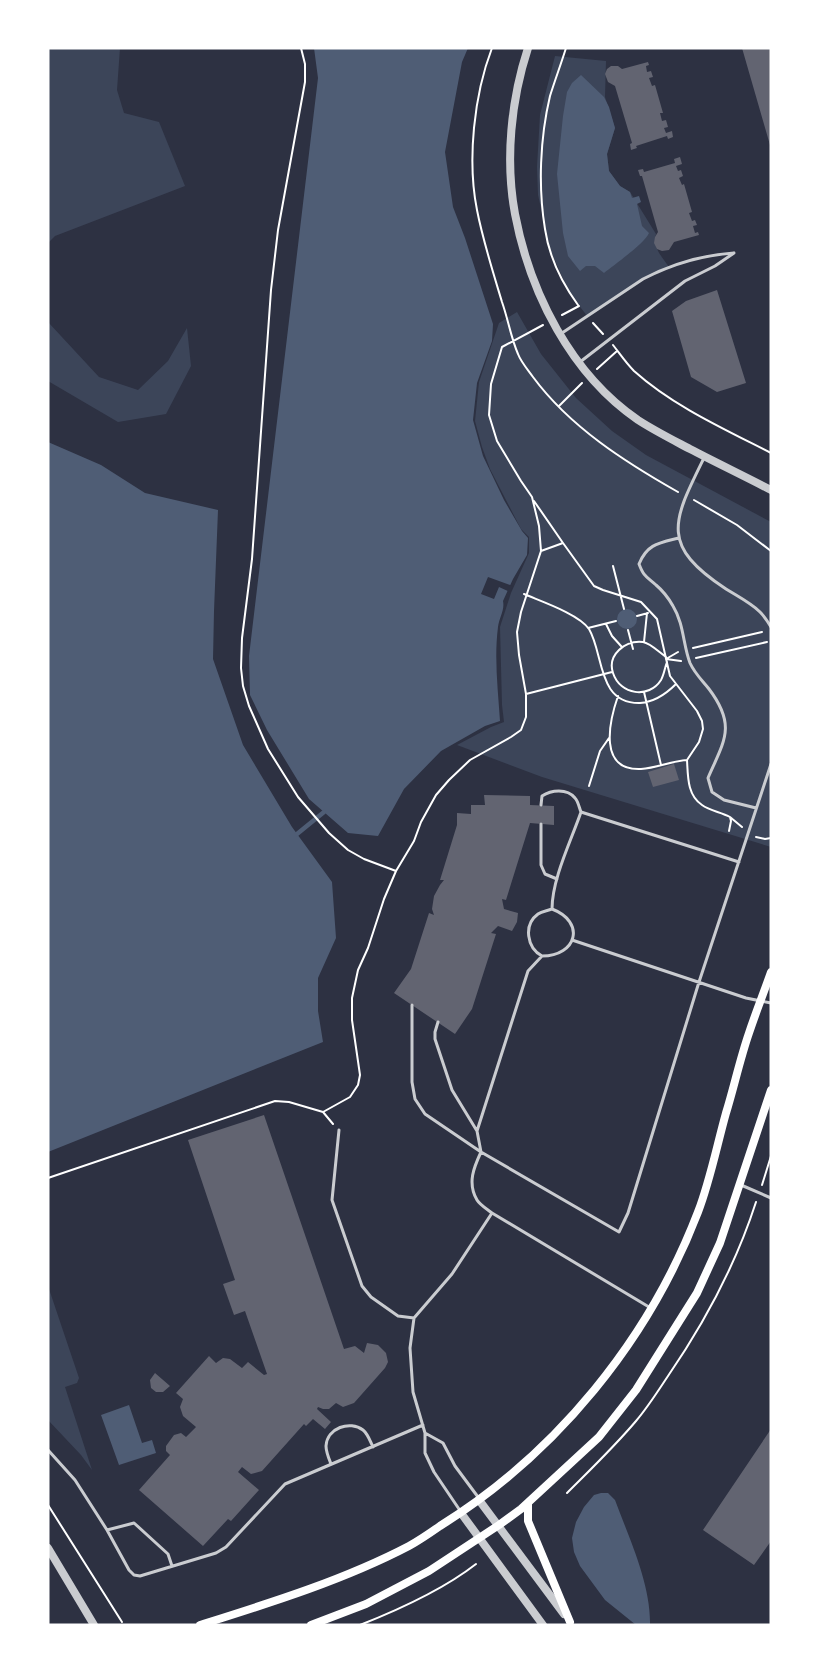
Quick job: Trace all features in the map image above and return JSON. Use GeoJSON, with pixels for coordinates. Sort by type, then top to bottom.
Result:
{"type":"FeatureCollection","features":[{"type":"Feature","properties":{"kind":"main road"},"geometry":{"type":"LineString","coordinates":[[201,1625],[272,1602],[366,1565],[409,1545],[479,1500],[513,1473],[579,1408],[613,1366],[651,1308],[699,1210],[749,1034],[771,972]]}},
{"type":"Feature","properties":{"kind":"main road"},"geometry":{"type":"LineString","coordinates":[[311,1625],[366,1604],[429,1571],[528,1503],[599,1437],[636,1390],[697,1293],[720,1243],[771,1090]]}},
{"type":"Feature","properties":{"kind":"main road"},"geometry":{"type":"LineString","coordinates":[[528,1503],[528,1521],[571,1623]]}},
{"type":"Feature","properties":{"kind":"street"},"geometry":{"type":"LineString","coordinates":[[528,48],[521,71],[513,119],[511,154],[514,204],[529,268],[552,320],[579,363],[604,391],[638,420],[771,490]]}},
{"type":"Feature","properties":{"kind":"street"},"geometry":{"type":"LineString","coordinates":[[479,1500],[571,1623]]}},
{"type":"Feature","properties":{"kind":"street"},"geometry":{"type":"LineString","coordinates":[[461,1512],[543,1625]]}},
{"type":"Feature","properties":{"kind":"street"},"geometry":{"type":"LineString","coordinates":[[48,1548],[94,1625]]}},
{"type":"Feature","properties":{"kind":"lane"},"geometry":{"type":"LineString","coordinates":[[560,334],[644,279],[669,267],[712,254],[734,253],[715,266],[685,281],[579,363]]}},
{"type":"Feature","properties":{"kind":"lane"},"geometry":{"type":"LineString","coordinates":[[705,456],[685,496],[678,519],[679,538],[688,559],[711,579],[760,612],[771,627]]}},
{"type":"Feature","properties":{"kind":"lane"},"geometry":{"type":"LineString","coordinates":[[679,538],[658,543],[644,552],[639,564],[643,576],[657,585],[674,608],[683,630],[686,654],[694,673],[719,703],[724,719],[725,736],[722,751],[708,778],[712,792],[724,800],[756,808]]}},
{"type":"Feature","properties":{"kind":"lane"},"geometry":{"type":"LineString","coordinates":[[412,1005],[412,1082],[415,1099],[425,1114],[481,1152],[620,1232],[771,764]]}},
{"type":"Feature","properties":{"kind":"lane"},"geometry":{"type":"LineString","coordinates":[[542,805],[542,796],[549,791],[557,791],[572,794],[577,799],[581,812],[557,879],[552,897],[552,909]]}},
{"type":"Feature","properties":{"kind":"lane"},"geometry":{"type":"LineString","coordinates":[[581,812],[739,862]]}},
{"type":"Feature","properties":{"kind":"lane"},"geometry":{"type":"LineString","coordinates":[[541,824],[541,865],[545,874],[557,879]]}},
{"type":"Feature","properties":{"kind":"lane"},"geometry":{"type":"LineString","coordinates":[[552,909],[561,913],[572,924],[572,940],[565,951],[542,956],[536,953],[529,940],[529,926],[537,915],[552,909]]}},
{"type":"Feature","properties":{"kind":"lane"},"geometry":{"type":"LineString","coordinates":[[572,940],[747,998],[771,1003]]}},
{"type":"Feature","properties":{"kind":"lane"},"geometry":{"type":"LineString","coordinates":[[477,1131],[528,971],[542,956]]}},
{"type":"Feature","properties":{"kind":"lane"},"geometry":{"type":"LineString","coordinates":[[438,1023],[435,1039],[452,1090],[477,1131],[481,1152],[473,1170],[472,1185],[477,1202],[651,1308]]}},
{"type":"Feature","properties":{"kind":"lane"},"geometry":{"type":"LineString","coordinates":[[339,1130],[332,1200],[362,1286],[371,1297],[398,1316],[414,1318]]}},
{"type":"Feature","properties":{"kind":"lane"},"geometry":{"type":"LineString","coordinates":[[740,1185],[771,1198]]}},
{"type":"Feature","properties":{"kind":"lane"},"geometry":{"type":"LineString","coordinates":[[461,1512],[440,1482],[425,1453],[425,1433],[412,1392],[410,1347],[414,1318],[452,1274],[492,1213]]}},
{"type":"Feature","properties":{"kind":"lane"},"geometry":{"type":"LineString","coordinates":[[48,1449],[75,1480],[129,1570],[140,1576],[216,1553],[226,1547],[285,1484],[423,1425]]}},
{"type":"Feature","properties":{"kind":"lane"},"geometry":{"type":"LineString","coordinates":[[331,1464],[326,1447],[327,1440],[335,1430],[343,1426],[356,1426],[362,1429],[373,1447]]}},
{"type":"Feature","properties":{"kind":"lane"},"geometry":{"type":"LineString","coordinates":[[425,1433],[443,1443],[455,1466],[479,1500]]}},
{"type":"Feature","properties":{"kind":"lane"},"geometry":{"type":"LineString","coordinates":[[107,1530],[134,1523],[168,1554],[172,1566]]}},
{"type":"Feature","properties":{"kind":"path"},"geometry":{"type":"LineString","coordinates":[[301,48],[305,64],[305,82],[278,230],[272,280],[252,559],[242,638],[243,686],[268,749],[298,797],[329,833],[348,850],[396,871]]}},
{"type":"Feature","properties":{"kind":"path"},"geometry":{"type":"LineString","coordinates":[[492,48],[478,100],[474,142],[474,187],[485,243],[518,355],[533,377],[582,428],[628,463],[708,507],[771,550]]}},
{"type":"Feature","properties":{"kind":"path"},"geometry":{"type":"LineString","coordinates":[[566,48],[550,97],[542,151],[545,230],[560,276],[570,294],[632,369],[650,384],[695,413],[771,453]]}},
{"type":"Feature","properties":{"kind":"path"},"geometry":{"type":"LineString","coordinates":[[530,332],[502,346],[491,384],[489,415],[497,441],[521,481],[594,586],[641,602],[657,620],[670,676],[702,721],[703,729],[699,742],[687,760],[644,769],[633,769],[624,766],[616,759],[609,738],[618,696]]}},
{"type":"Feature","properties":{"kind":"path"},"geometry":{"type":"LineString","coordinates":[[559,406],[575,391]]}},
{"type":"Feature","properties":{"kind":"path"},"geometry":{"type":"LineString","coordinates":[[323,1112],[350,1097],[358,1084],[360,1075],[352,1020],[352,998],[358,970],[368,948],[384,899],[396,871],[414,841],[421,822],[436,795],[449,780],[470,760],[521,729],[526,717],[526,694],[517,632],[525,594],[541,551],[539,526],[532,497]]}},
{"type":"Feature","properties":{"kind":"path"},"geometry":{"type":"LineString","coordinates":[[541,551],[563,543]]}},
{"type":"Feature","properties":{"kind":"path"},"geometry":{"type":"LineString","coordinates":[[613,566],[624,609]]}},
{"type":"Feature","properties":{"kind":"path"},"geometry":{"type":"LineString","coordinates":[[525,594],[567,612],[588,628],[603,675],[607,684],[618,696],[631,703],[645,702],[663,695],[676,684]]}},
{"type":"Feature","properties":{"kind":"path"},"geometry":{"type":"LineString","coordinates":[[637,616],[649,613]]}},
{"type":"Feature","properties":{"kind":"path"},"geometry":{"type":"LineString","coordinates":[[645,642],[649,613]]}},
{"type":"Feature","properties":{"kind":"path"},"geometry":{"type":"LineString","coordinates":[[588,628],[616,621]]}},
{"type":"Feature","properties":{"kind":"path"},"geometry":{"type":"LineString","coordinates":[[606,624],[621,647]]}},
{"type":"Feature","properties":{"kind":"path"},"geometry":{"type":"LineString","coordinates":[[628,630],[633,649]]}},
{"type":"Feature","properties":{"kind":"path"},"geometry":{"type":"LineString","coordinates":[[693,648],[762,632]]}},
{"type":"Feature","properties":{"kind":"path"},"geometry":{"type":"LineString","coordinates":[[678,652],[666,659],[661,680],[651,690],[644,692],[628,690],[618,682],[612,672],[613,658],[621,647],[631,643],[645,642],[666,659],[681,661]]}},
{"type":"Feature","properties":{"kind":"path"},"geometry":{"type":"LineString","coordinates":[[696,658],[767,642]]}},
{"type":"Feature","properties":{"kind":"path"},"geometry":{"type":"LineString","coordinates":[[526,694],[612,672]]}},
{"type":"Feature","properties":{"kind":"path"},"geometry":{"type":"LineString","coordinates":[[644,692],[661,765]]}},
{"type":"Feature","properties":{"kind":"path"},"geometry":{"type":"LineString","coordinates":[[589,786],[600,751],[609,738]]}},
{"type":"Feature","properties":{"kind":"path"},"geometry":{"type":"LineString","coordinates":[[730,817],[739,824]]}},
{"type":"Feature","properties":{"kind":"path"},"geometry":{"type":"LineString","coordinates":[[756,837],[771,838]]}},
{"type":"Feature","properties":{"kind":"path"},"geometry":{"type":"LineString","coordinates":[[48,1178],[275,1101],[289,1102],[323,1112],[339,1130]]}},
{"type":"Feature","properties":{"kind":"path"},"geometry":{"type":"LineString","coordinates":[[48,1505],[122,1622]]}},
{"type":"Feature","properties":{"kind":"path"},"geometry":{"type":"LineString","coordinates":[[360,1625],[393,1612],[464,1574],[476,1564]]}},
{"type":"Feature","properties":{"kind":"shaded area"},"geometry":{"type":"Polygon","coordinates":[[[48,48],[120,48],[117,90],[124,113],[159,122],[185,186],[55,236],[48,243],[48,48]]]}},
{"type":"Feature","properties":{"kind":"shaded area"},"geometry":{"type":"Polygon","coordinates":[[[314,48],[468,48],[462,62],[445,152],[453,207],[493,324],[492,341],[477,383],[473,420],[483,456],[504,500],[528,538],[527,555],[503,601],[498,627],[496,662],[500,721],[485,726],[441,751],[404,789],[378,836],[348,833],[309,799],[267,730],[250,695],[249,656],[318,78],[314,48]]]}},
{"type":"Feature","properties":{"kind":"shaded area"},"geometry":{"type":"Polygon","coordinates":[[[555,56],[606,61],[605,97],[615,128],[607,154],[609,171],[620,186],[630,192],[656,234],[655,243],[669,267],[656,272],[588,317],[570,294],[551,252],[538,195],[540,115],[555,56]]]}},
{"type":"Feature","properties":{"kind":"shaded area"},"geometry":{"type":"Polygon","coordinates":[[[581,75],[604,97],[609,107],[615,128],[607,154],[609,171],[620,186],[630,192],[632,198],[639,196],[641,202],[637,204],[642,226],[649,233],[636,248],[604,273],[595,266],[586,266],[580,271],[568,256],[563,233],[557,174],[563,116],[567,92],[572,83],[581,75]]]}},
{"type":"Feature","properties":{"kind":"shaded area"},"geometry":{"type":"Polygon","coordinates":[[[517,312],[541,354],[576,398],[612,431],[646,455],[771,522],[771,847],[542,777],[457,745],[504,722],[500,627],[511,593],[529,553],[529,537],[521,529],[490,469],[475,421],[479,382],[499,323],[517,312]]]}},
{"type":"Feature","properties":{"kind":"shaded area"},"geometry":{"type":"Polygon","coordinates":[[[48,322],[99,377],[138,390],[168,361],[187,328],[191,366],[166,414],[118,422],[48,381],[48,322]]]}},
{"type":"Feature","properties":{"kind":"shaded area"},"geometry":{"type":"Polygon","coordinates":[[[48,442],[101,465],[145,493],[218,510],[213,659],[243,745],[292,827],[332,882],[336,938],[318,978],[318,1011],[323,1042],[48,1152],[48,442]]]}},
{"type":"Feature","properties":{"kind":"shaded area"},"geometry":{"type":"Polygon","coordinates":[[[627,609],[634,612],[637,619],[634,626],[627,629],[620,626],[617,619],[620,612],[627,609]]]}},
{"type":"Feature","properties":{"kind":"shaded area"},"geometry":{"type":"Polygon","coordinates":[[[48,1286],[79,1378],[77,1383],[65,1387],[92,1470],[48,1420],[48,1286]]]}},
{"type":"Feature","properties":{"kind":"shaded area"},"geometry":{"type":"Polygon","coordinates":[[[129,1405],[142,1443],[152,1440],[156,1453],[119,1465],[101,1415],[129,1405]]]}},
{"type":"Feature","properties":{"kind":"shaded area"},"geometry":{"type":"Polygon","coordinates":[[[608,1493],[615,1500],[632,1545],[647,1594],[650,1625],[636,1625],[605,1600],[580,1566],[574,1552],[572,1538],[576,1522],[594,1495],[608,1493]]]}},
{"type":"Feature","properties":{"kind":"pier"},"geometry":{"type":"Polygon","coordinates":[[[488,577],[513,586],[510,592],[499,587],[494,599],[481,594],[488,577]]]}},
{"type":"Feature","properties":{"kind":"building"},"geometry":{"type":"Polygon","coordinates":[[[742,48],[771,48],[771,145],[770,145],[742,48]]]}},
{"type":"Feature","properties":{"kind":"building"},"geometry":{"type":"Polygon","coordinates":[[[648,62],[647,72],[651,71],[653,77],[649,78],[652,86],[655,85],[663,113],[660,113],[662,121],[666,120],[668,127],[664,128],[666,133],[672,131],[673,137],[668,139],[667,136],[636,146],[637,148],[631,150],[630,144],[632,143],[615,86],[608,82],[605,74],[611,66],[618,66],[622,69],[648,62]]]}},
{"type":"Feature","properties":{"kind":"building"},"geometry":{"type":"Polygon","coordinates":[[[680,157],[682,164],[676,166],[678,171],[681,170],[683,176],[679,178],[682,185],[684,184],[692,212],[689,213],[692,221],[695,220],[697,225],[693,226],[695,233],[698,232],[699,235],[674,242],[669,250],[662,251],[657,249],[654,243],[658,232],[642,176],[638,170],[643,169],[644,172],[675,163],[674,159],[680,157]]]}},
{"type":"Feature","properties":{"kind":"building"},"geometry":{"type":"Polygon","coordinates":[[[717,290],[746,383],[717,392],[691,377],[672,311],[686,301],[717,290]]]}},
{"type":"Feature","properties":{"kind":"building"},"geometry":{"type":"Polygon","coordinates":[[[674,764],[679,780],[653,787],[648,772],[674,764]]]}},
{"type":"Feature","properties":{"kind":"building"},"geometry":{"type":"Polygon","coordinates":[[[484,795],[530,796],[530,805],[554,806],[554,825],[530,823],[506,900],[502,899],[504,909],[518,913],[517,922],[512,931],[498,926],[491,933],[496,934],[472,1009],[455,1034],[394,993],[411,969],[429,913],[434,915],[432,909],[434,896],[444,880],[440,880],[457,825],[457,813],[471,814],[471,805],[485,805],[484,795]]]}},
{"type":"Feature","properties":{"kind":"building"},"geometry":{"type":"Polygon","coordinates":[[[264,1115],[344,1349],[355,1346],[364,1353],[367,1343],[378,1345],[386,1353],[388,1362],[354,1403],[343,1407],[336,1403],[329,1409],[318,1407],[317,1409],[331,1422],[325,1429],[313,1419],[306,1426],[304,1424],[262,1471],[251,1474],[242,1467],[238,1472],[259,1490],[231,1521],[228,1519],[203,1546],[139,1490],[170,1455],[166,1451],[166,1446],[174,1435],[181,1433],[186,1437],[196,1427],[183,1416],[180,1407],[183,1399],[176,1393],[209,1356],[216,1363],[223,1358],[230,1359],[242,1368],[248,1362],[264,1375],[267,1374],[245,1311],[234,1315],[223,1284],[235,1280],[188,1140],[264,1115]]]}},
{"type":"Feature","properties":{"kind":"building"},"geometry":{"type":"Polygon","coordinates":[[[155,1373],[170,1386],[163,1392],[156,1392],[151,1388],[150,1380],[155,1373]]]}},
{"type":"Feature","properties":{"kind":"building"},"geometry":{"type":"Polygon","coordinates":[[[771,1429],[771,1541],[754,1565],[703,1530],[771,1429]]]}},
{"type":"Feature","properties":{"kind":"waterway"},"geometry":{"type":"LineString","coordinates":[[297,834],[324,812]]}}]}
